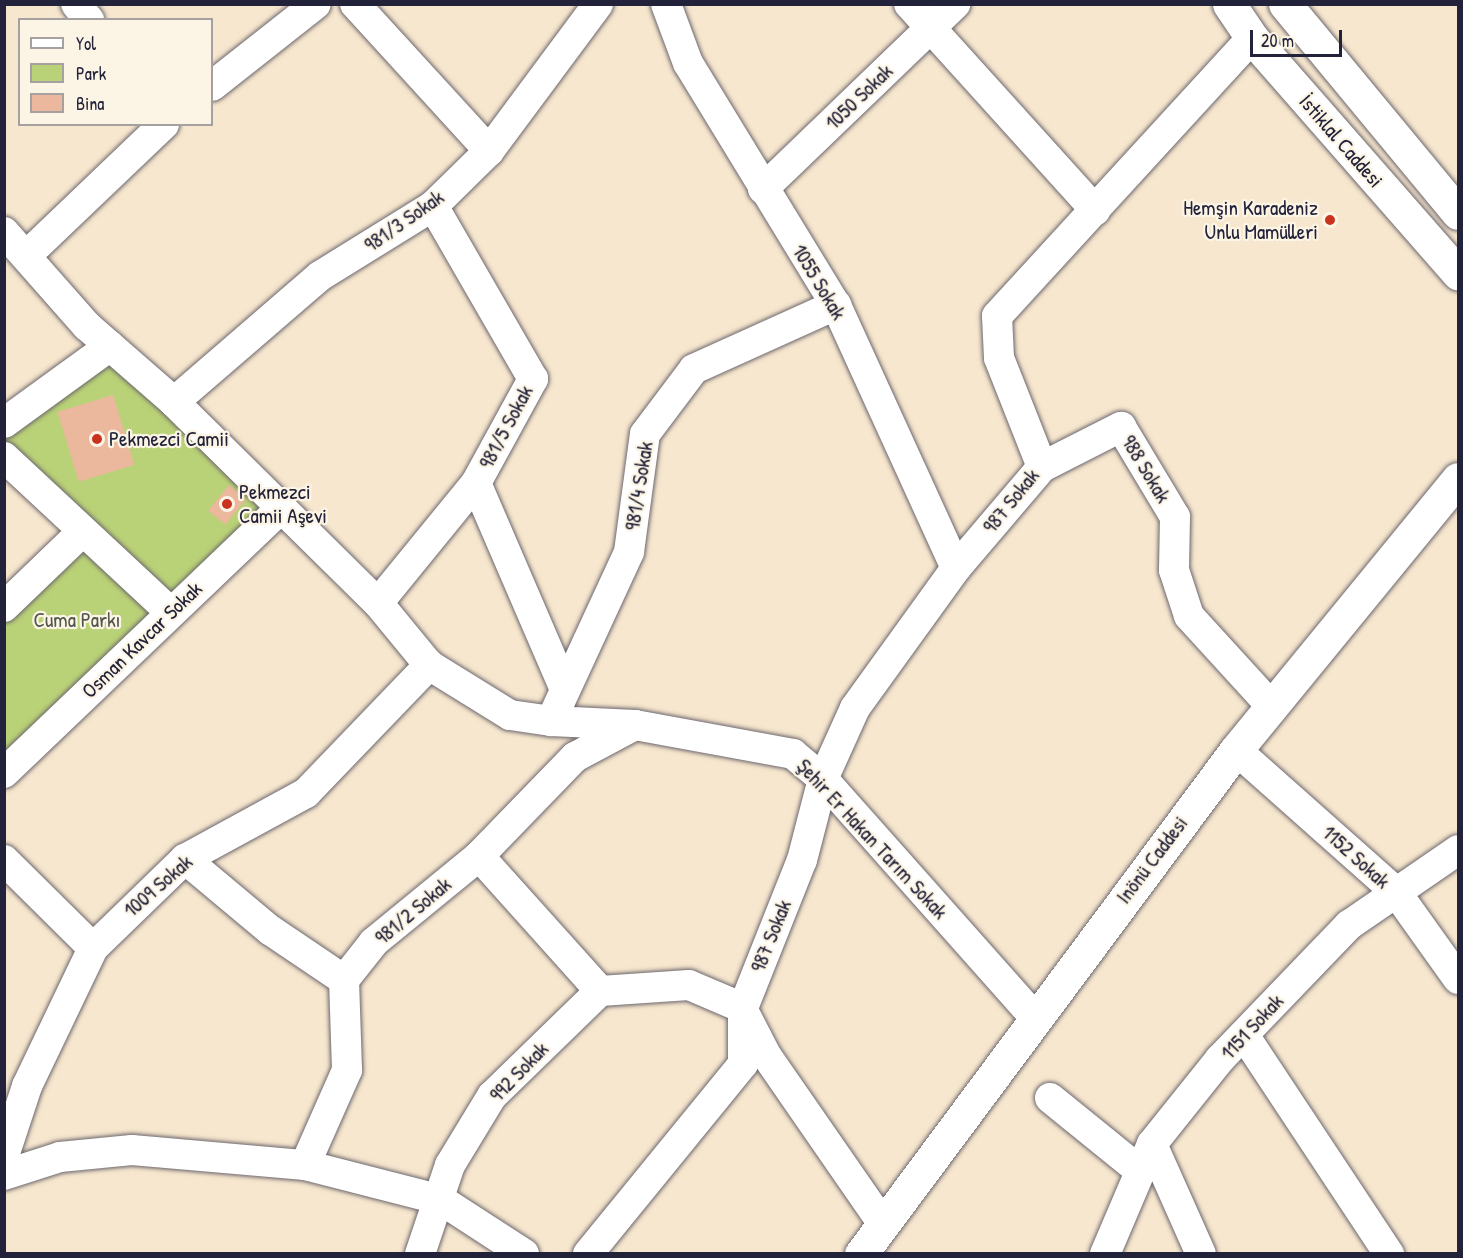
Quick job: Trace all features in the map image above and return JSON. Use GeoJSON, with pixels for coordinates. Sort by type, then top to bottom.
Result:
{"type":"FeatureCollection","features":[{"type":"Feature","properties":{"kind":"street"},"geometry":{"type":"LineString","coordinates":[[76,4],[87,18]]}},
{"type":"Feature","properties":{"kind":"street"},"geometry":{"type":"LineString","coordinates":[[213,85],[316,4]]}},
{"type":"Feature","properties":{"kind":"street"},"geometry":{"type":"LineString","coordinates":[[355,4],[489,151]]}},
{"type":"Feature","properties":{"kind":"street","name":"981/3 Sokak"},"geometry":{"type":"LineString","coordinates":[[174,402],[320,276],[433,206],[489,151],[598,4]]}},
{"type":"Feature","properties":{"kind":"street","name":"1055 Sokak"},"geometry":{"type":"LineString","coordinates":[[666,4],[688,63],[836,305],[956,568]]}},
{"type":"Feature","properties":{"kind":"street"},"geometry":{"type":"LineString","coordinates":[[909,4],[1095,210]]}},
{"type":"Feature","properties":{"kind":"street","name":"1050 Sokak"},"geometry":{"type":"LineString","coordinates":[[763,189],[955,4]]}},
{"type":"Feature","properties":{"kind":"street","name":"İstiklal Caddesi"},"geometry":{"type":"LineString","coordinates":[[1229,4],[1252,38],[1458,273]]}},
{"type":"Feature","properties":{"kind":"street","name":"İstiklal Caddesi"},"geometry":{"type":"LineString","coordinates":[[1285,4],[1458,213]]}},
{"type":"Feature","properties":{"kind":"street","name":"987 Sokak"},"geometry":{"type":"LineString","coordinates":[[742,1008],[802,860],[823,779],[855,708],[956,568],[1042,467],[999,358],[997,316],[1252,38]]}},
{"type":"Feature","properties":{"kind":"street"},"geometry":{"type":"LineString","coordinates":[[26,256],[162,126]]}},
{"type":"Feature","properties":{"kind":"street","name":"981/5 Sokak"},"geometry":{"type":"LineString","coordinates":[[378,603],[476,483],[533,379],[433,206]]}},
{"type":"Feature","properties":{"kind":"street","name":"Şehir Er Hakan Tarım Sokak"},"geometry":{"type":"LineString","coordinates":[[4,232],[87,326],[174,402],[378,603],[429,665],[510,715],[551,721],[635,725],[793,754],[823,779],[1034,1017]]}},
{"type":"Feature","properties":{"kind":"street","name":"981/4 Sokak"},"geometry":{"type":"LineString","coordinates":[[551,721],[629,552],[645,434],[694,369],[836,305]]}},
{"type":"Feature","properties":{"kind":"street"},"geometry":{"type":"LineString","coordinates":[[4,423],[110,346]]}},
{"type":"Feature","properties":{"kind":"street","name":"988 Sokak"},"geometry":{"type":"LineString","coordinates":[[1042,467],[1121,427],[1175,517],[1174,570],[1189,616],[1272,707]]}},
{"type":"Feature","properties":{"kind":"street"},"geometry":{"type":"LineString","coordinates":[[4,457],[170,612]]}},
{"type":"Feature","properties":{"kind":"street","name":"Inönü Caddesi"},"geometry":{"type":"LineString","coordinates":[[861,1254],[1034,1017],[1236,750],[1458,479]]}},
{"type":"Feature","properties":{"kind":"street"},"geometry":{"type":"LineString","coordinates":[[476,483],[565,690]]}},
{"type":"Feature","properties":{"kind":"street","name":"Osman Kavcar Sokak"},"geometry":{"type":"LineString","coordinates":[[4,773],[281,508]]}},
{"type":"Feature","properties":{"kind":"street"},"geometry":{"type":"LineString","coordinates":[[4,607],[82,532]]}},
{"type":"Feature","properties":{"kind":"street","name":"1009 Sokak"},"geometry":{"type":"LineString","coordinates":[[4,1156],[27,1086],[93,948],[185,859],[306,793],[429,665]]}},
{"type":"Feature","properties":{"kind":"street","name":"981/2 Sokak"},"geometry":{"type":"LineString","coordinates":[[344,980],[374,942],[479,856],[575,757],[635,725]]}},
{"type":"Feature","properties":{"kind":"street","name":"1152 Sokak"},"geometry":{"type":"LineString","coordinates":[[1236,750],[1396,892],[1458,979]]}},
{"type":"Feature","properties":{"kind":"street","name":"1151 Sokak"},"geometry":{"type":"LineString","coordinates":[[1105,1254],[1152,1144],[1244,1035],[1349,925],[1458,850]]}},
{"type":"Feature","properties":{"kind":"street"},"geometry":{"type":"LineString","coordinates":[[479,856],[600,992],[689,985],[742,1008],[766,1055],[883,1224]]}},
{"type":"Feature","properties":{"kind":"street"},"geometry":{"type":"LineString","coordinates":[[185,859],[270,930],[344,980],[348,1070],[305,1165]]}},
{"type":"Feature","properties":{"kind":"street"},"geometry":{"type":"LineString","coordinates":[[4,860],[93,948]]}},
{"type":"Feature","properties":{"kind":"street","name":"992 Sokak"},"geometry":{"type":"LineString","coordinates":[[420,1254],[423,1238],[441,1200],[450,1165],[492,1096],[600,992]]}},
{"type":"Feature","properties":{"kind":"street"},"geometry":{"type":"LineString","coordinates":[[588,1254],[743,1064],[742,1008]]}},
{"type":"Feature","properties":{"kind":"street"},"geometry":{"type":"LineString","coordinates":[[1244,1035],[1389,1254]]}},
{"type":"Feature","properties":{"kind":"street"},"geometry":{"type":"LineString","coordinates":[[1050,1098],[1140,1171]]}},
{"type":"Feature","properties":{"kind":"street"},"geometry":{"type":"LineString","coordinates":[[1152,1144],[1201,1254]]}},
{"type":"Feature","properties":{"kind":"street"},"geometry":{"type":"LineString","coordinates":[[4,1175],[60,1157],[132,1150],[305,1165],[441,1200],[524,1254]]}},
{"type":"Feature","properties":{"kind":"green space","name":"Cuma Parkı"},"geometry":{"type":"Polygon","coordinates":[[[110,346],[281,508],[5,773],[5,607],[82,532],[5,457],[5,423],[110,346]]]}},
{"type":"Feature","properties":{"kind":"building","name":"Pekmezci Camii"},"geometry":{"type":"Polygon","coordinates":[[[113,395],[134,465],[79,482],[58,412],[113,395]]]}},
{"type":"Feature","properties":{"kind":"building","name":"Pekmezci Camii Aşevi"},"geometry":{"type":"Polygon","coordinates":[[[229,485],[246,499],[225,524],[208,511],[229,485]]]}},
{"type":"Feature","properties":{"kind":"place","name":"Hemşin Karadeniz Unlu Mamülleri"},"geometry":{"type":"Point","coordinates":[1330,220]}},
{"type":"Feature","properties":{"kind":"place","name":"Pekmezci Camii"},"geometry":{"type":"Point","coordinates":[97,439]}},
{"type":"Feature","properties":{"kind":"place","name":"Pekmezci Camii Aşevi"},"geometry":{"type":"Point","coordinates":[227,504]}}]}
